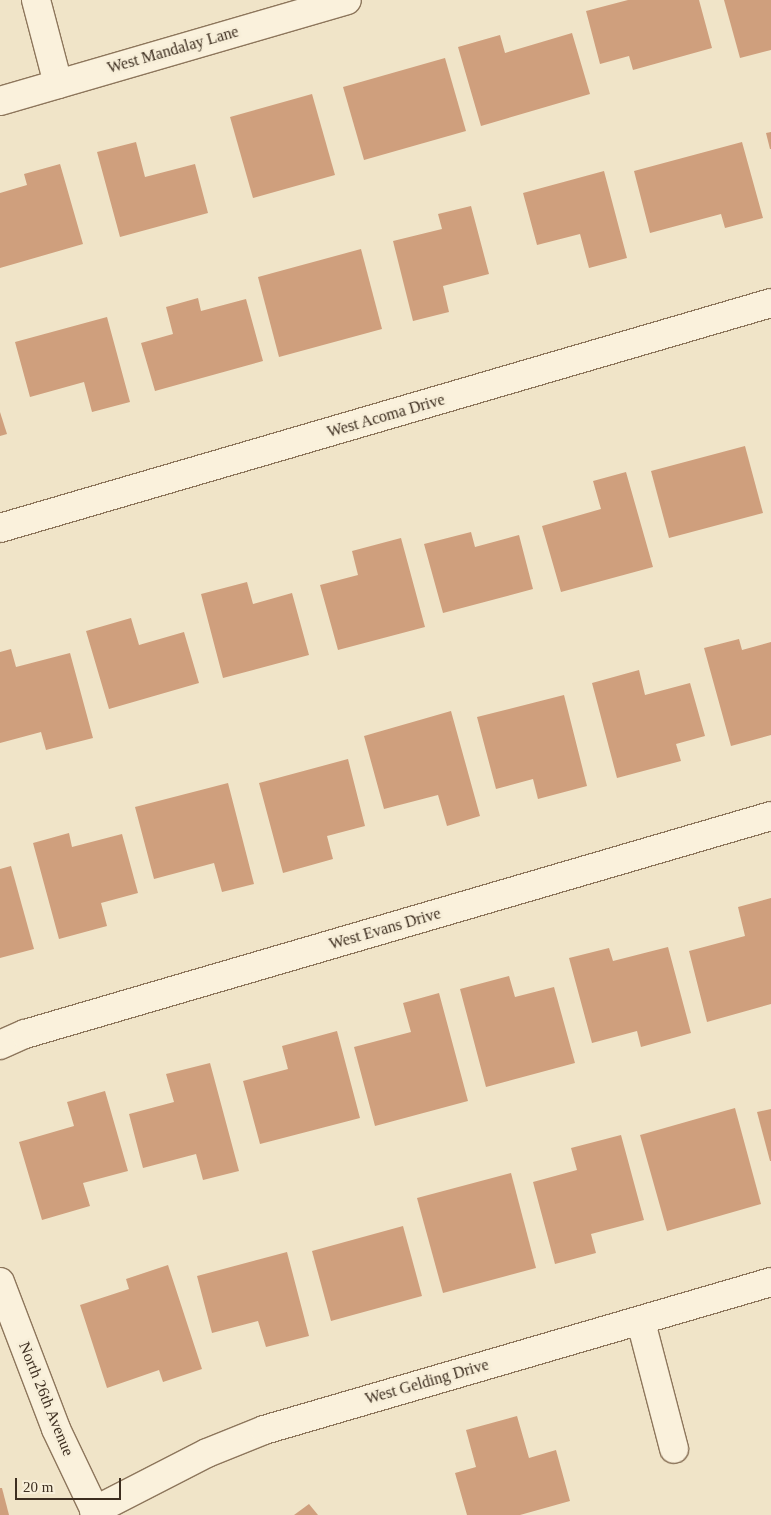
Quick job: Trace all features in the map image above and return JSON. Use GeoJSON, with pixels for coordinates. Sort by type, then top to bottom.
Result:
{"type":"FeatureCollection","features":[{"type":"Feature","properties":{"kind":"street"},"geometry":{"type":"LineString","coordinates":[[36,0],[58,84]]}},
{"type":"Feature","properties":{"kind":"street","name":"West Mandalay Lane"},"geometry":{"type":"LineString","coordinates":[[0,101],[347,0]]}},
{"type":"Feature","properties":{"kind":"street","name":"West Acoma Drive"},"geometry":{"type":"LineString","coordinates":[[0,528],[771,303]]}},
{"type":"Feature","properties":{"kind":"street","name":"West Evans Drive"},"geometry":{"type":"LineString","coordinates":[[0,1045],[35,1032],[771,816]]}},
{"type":"Feature","properties":{"kind":"street","name":"North 26th Avenue"},"geometry":{"type":"LineString","coordinates":[[0,1282],[56,1429],[96,1513]]}},
{"type":"Feature","properties":{"kind":"street","name":"West Gelding Drive"},"geometry":{"type":"LineString","coordinates":[[96,1513],[199,1457],[264,1430],[641,1322],[771,1282]]}},
{"type":"Feature","properties":{"kind":"street"},"geometry":{"type":"LineString","coordinates":[[641,1322],[674,1449]]}},
{"type":"Feature","properties":{"kind":"building"},"geometry":{"type":"Polygon","coordinates":[[[628,0],[699,0],[712,48],[633,70],[629,56],[600,64],[586,11],[628,0]]]}},
{"type":"Feature","properties":{"kind":"building"},"geometry":{"type":"Polygon","coordinates":[[[724,0],[771,0],[771,50],[740,58],[724,0]]]}},
{"type":"Feature","properties":{"kind":"building"},"geometry":{"type":"Polygon","coordinates":[[[572,33],[590,94],[481,126],[458,47],[500,35],[505,53],[572,33]]]}},
{"type":"Feature","properties":{"kind":"building"},"geometry":{"type":"Polygon","coordinates":[[[445,58],[466,131],[364,160],[343,87],[445,58]]]}},
{"type":"Feature","properties":{"kind":"building"},"geometry":{"type":"Polygon","coordinates":[[[312,94],[335,175],[253,198],[230,117],[312,94]]]}},
{"type":"Feature","properties":{"kind":"building"},"geometry":{"type":"Polygon","coordinates":[[[771,132],[771,149],[770,149],[766,133],[771,132]]]}},
{"type":"Feature","properties":{"kind":"building"},"geometry":{"type":"Polygon","coordinates":[[[136,142],[145,177],[195,164],[208,213],[120,237],[97,152],[136,142]]]}},
{"type":"Feature","properties":{"kind":"building"},"geometry":{"type":"Polygon","coordinates":[[[742,142],[763,218],[725,228],[721,214],[650,233],[634,171],[742,142]]]}},
{"type":"Feature","properties":{"kind":"building"},"geometry":{"type":"Polygon","coordinates":[[[60,164],[83,244],[0,268],[0,193],[27,185],[24,174],[60,164]]]}},
{"type":"Feature","properties":{"kind":"building"},"geometry":{"type":"Polygon","coordinates":[[[604,171],[627,258],[589,268],[580,234],[537,245],[523,193],[604,171]]]}},
{"type":"Feature","properties":{"kind":"building"},"geometry":{"type":"Polygon","coordinates":[[[471,206],[489,274],[443,286],[449,312],[413,321],[393,241],[442,229],[438,214],[471,206]]]}},
{"type":"Feature","properties":{"kind":"building"},"geometry":{"type":"Polygon","coordinates":[[[361,249],[382,329],[279,357],[258,277],[361,249]]]}},
{"type":"Feature","properties":{"kind":"building"},"geometry":{"type":"Polygon","coordinates":[[[198,298],[201,311],[246,299],[263,361],[155,391],[141,343],[173,334],[166,307],[198,298]]]}},
{"type":"Feature","properties":{"kind":"building"},"geometry":{"type":"Polygon","coordinates":[[[107,317],[130,402],[92,412],[84,382],[30,397],[15,342],[107,317]]]}},
{"type":"Feature","properties":{"kind":"building"},"geometry":{"type":"Polygon","coordinates":[[[0,412],[7,434],[0,436],[0,412]]]}},
{"type":"Feature","properties":{"kind":"building"},"geometry":{"type":"Polygon","coordinates":[[[745,446],[763,513],[669,538],[651,471],[745,446]]]}},
{"type":"Feature","properties":{"kind":"building"},"geometry":{"type":"Polygon","coordinates":[[[626,472],[653,567],[561,592],[542,526],[601,509],[593,481],[626,472]]]}},
{"type":"Feature","properties":{"kind":"building"},"geometry":{"type":"Polygon","coordinates":[[[471,532],[475,547],[519,535],[533,589],[443,613],[424,544],[471,532]]]}},
{"type":"Feature","properties":{"kind":"building"},"geometry":{"type":"Polygon","coordinates":[[[401,538],[425,627],[338,650],[320,585],[358,575],[352,551],[401,538]]]}},
{"type":"Feature","properties":{"kind":"building"},"geometry":{"type":"Polygon","coordinates":[[[247,582],[253,604],[292,593],[309,655],[223,678],[201,594],[247,582]]]}},
{"type":"Feature","properties":{"kind":"building"},"geometry":{"type":"Polygon","coordinates":[[[131,618],[139,645],[184,632],[199,683],[109,709],[86,631],[131,618]]]}},
{"type":"Feature","properties":{"kind":"building"},"geometry":{"type":"Polygon","coordinates":[[[739,639],[742,650],[771,642],[771,735],[731,746],[704,648],[739,639]]]}},
{"type":"Feature","properties":{"kind":"building"},"geometry":{"type":"Polygon","coordinates":[[[11,649],[16,667],[70,653],[93,738],[46,750],[41,732],[0,743],[0,652],[11,649]]]}},
{"type":"Feature","properties":{"kind":"building"},"geometry":{"type":"Polygon","coordinates":[[[639,670],[645,695],[690,683],[705,736],[676,744],[681,761],[617,778],[592,683],[639,670]]]}},
{"type":"Feature","properties":{"kind":"building"},"geometry":{"type":"Polygon","coordinates":[[[564,695],[587,786],[538,799],[533,779],[496,789],[477,717],[564,695]]]}},
{"type":"Feature","properties":{"kind":"building"},"geometry":{"type":"Polygon","coordinates":[[[451,711],[480,816],[447,826],[438,795],[384,809],[364,736],[451,711]]]}},
{"type":"Feature","properties":{"kind":"building"},"geometry":{"type":"Polygon","coordinates":[[[348,759],[365,826],[327,836],[333,859],[283,873],[259,783],[348,759]]]}},
{"type":"Feature","properties":{"kind":"building"},"geometry":{"type":"Polygon","coordinates":[[[228,783],[254,884],[222,892],[214,863],[154,879],[135,807],[228,783]]]}},
{"type":"Feature","properties":{"kind":"building"},"geometry":{"type":"Polygon","coordinates":[[[69,833],[72,847],[122,834],[138,893],[101,903],[107,926],[59,939],[33,843],[69,833]]]}},
{"type":"Feature","properties":{"kind":"building"},"geometry":{"type":"Polygon","coordinates":[[[11,866],[34,949],[0,958],[0,869],[11,866]]]}},
{"type":"Feature","properties":{"kind":"building"},"geometry":{"type":"Polygon","coordinates":[[[771,898],[771,1004],[707,1022],[689,951],[745,936],[738,907],[771,898]]]}},
{"type":"Feature","properties":{"kind":"building"},"geometry":{"type":"Polygon","coordinates":[[[668,947],[691,1033],[641,1047],[637,1031],[592,1043],[569,958],[609,948],[613,961],[668,947]]]}},
{"type":"Feature","properties":{"kind":"building"},"geometry":{"type":"Polygon","coordinates":[[[509,976],[515,997],[554,987],[575,1063],[486,1087],[460,989],[509,976]]]}},
{"type":"Feature","properties":{"kind":"building"},"geometry":{"type":"Polygon","coordinates":[[[439,993],[468,1101],[375,1126],[354,1047],[411,1032],[403,1003],[439,993]]]}},
{"type":"Feature","properties":{"kind":"building"},"geometry":{"type":"Polygon","coordinates":[[[337,1031],[360,1118],[260,1144],[243,1081],[288,1069],[282,1046],[337,1031]]]}},
{"type":"Feature","properties":{"kind":"building"},"geometry":{"type":"Polygon","coordinates":[[[210,1063],[239,1171],[203,1180],[196,1154],[143,1168],[129,1114],[174,1102],[166,1074],[210,1063]]]}},
{"type":"Feature","properties":{"kind":"building"},"geometry":{"type":"Polygon","coordinates":[[[105,1091],[128,1171],[83,1183],[90,1206],[42,1220],[19,1142],[74,1126],[67,1102],[105,1091]]]}},
{"type":"Feature","properties":{"kind":"building"},"geometry":{"type":"Polygon","coordinates":[[[735,1108],[761,1204],[667,1231],[640,1135],[735,1108]]]}},
{"type":"Feature","properties":{"kind":"building"},"geometry":{"type":"Polygon","coordinates":[[[771,1109],[771,1161],[770,1161],[757,1112],[771,1109]]]}},
{"type":"Feature","properties":{"kind":"building"},"geometry":{"type":"Polygon","coordinates":[[[621,1135],[644,1220],[591,1234],[596,1253],[555,1264],[533,1182],[577,1170],[571,1148],[621,1135]]]}},
{"type":"Feature","properties":{"kind":"building"},"geometry":{"type":"Polygon","coordinates":[[[511,1173],[536,1268],[443,1293],[417,1198],[511,1173]]]}},
{"type":"Feature","properties":{"kind":"building"},"geometry":{"type":"Polygon","coordinates":[[[403,1226],[422,1296],[331,1321],[312,1251],[403,1226]]]}},
{"type":"Feature","properties":{"kind":"building"},"geometry":{"type":"Polygon","coordinates":[[[287,1252],[309,1336],[266,1347],[258,1321],[212,1333],[197,1276],[287,1252]]]}},
{"type":"Feature","properties":{"kind":"building"},"geometry":{"type":"Polygon","coordinates":[[[168,1265],[202,1369],[163,1382],[159,1370],[107,1388],[80,1305],[129,1289],[126,1279],[168,1265]]]}},
{"type":"Feature","properties":{"kind":"building"},"geometry":{"type":"Polygon","coordinates":[[[517,1416],[529,1458],[556,1450],[570,1501],[520,1515],[467,1515],[455,1473],[476,1467],[466,1430],[517,1416]]]}},
{"type":"Feature","properties":{"kind":"building"},"geometry":{"type":"Polygon","coordinates":[[[0,1488],[2,1488],[9,1515],[0,1515],[0,1488]]]}},
{"type":"Feature","properties":{"kind":"building"},"geometry":{"type":"Polygon","coordinates":[[[309,1504],[318,1515],[294,1515],[309,1504]]]}}]}
